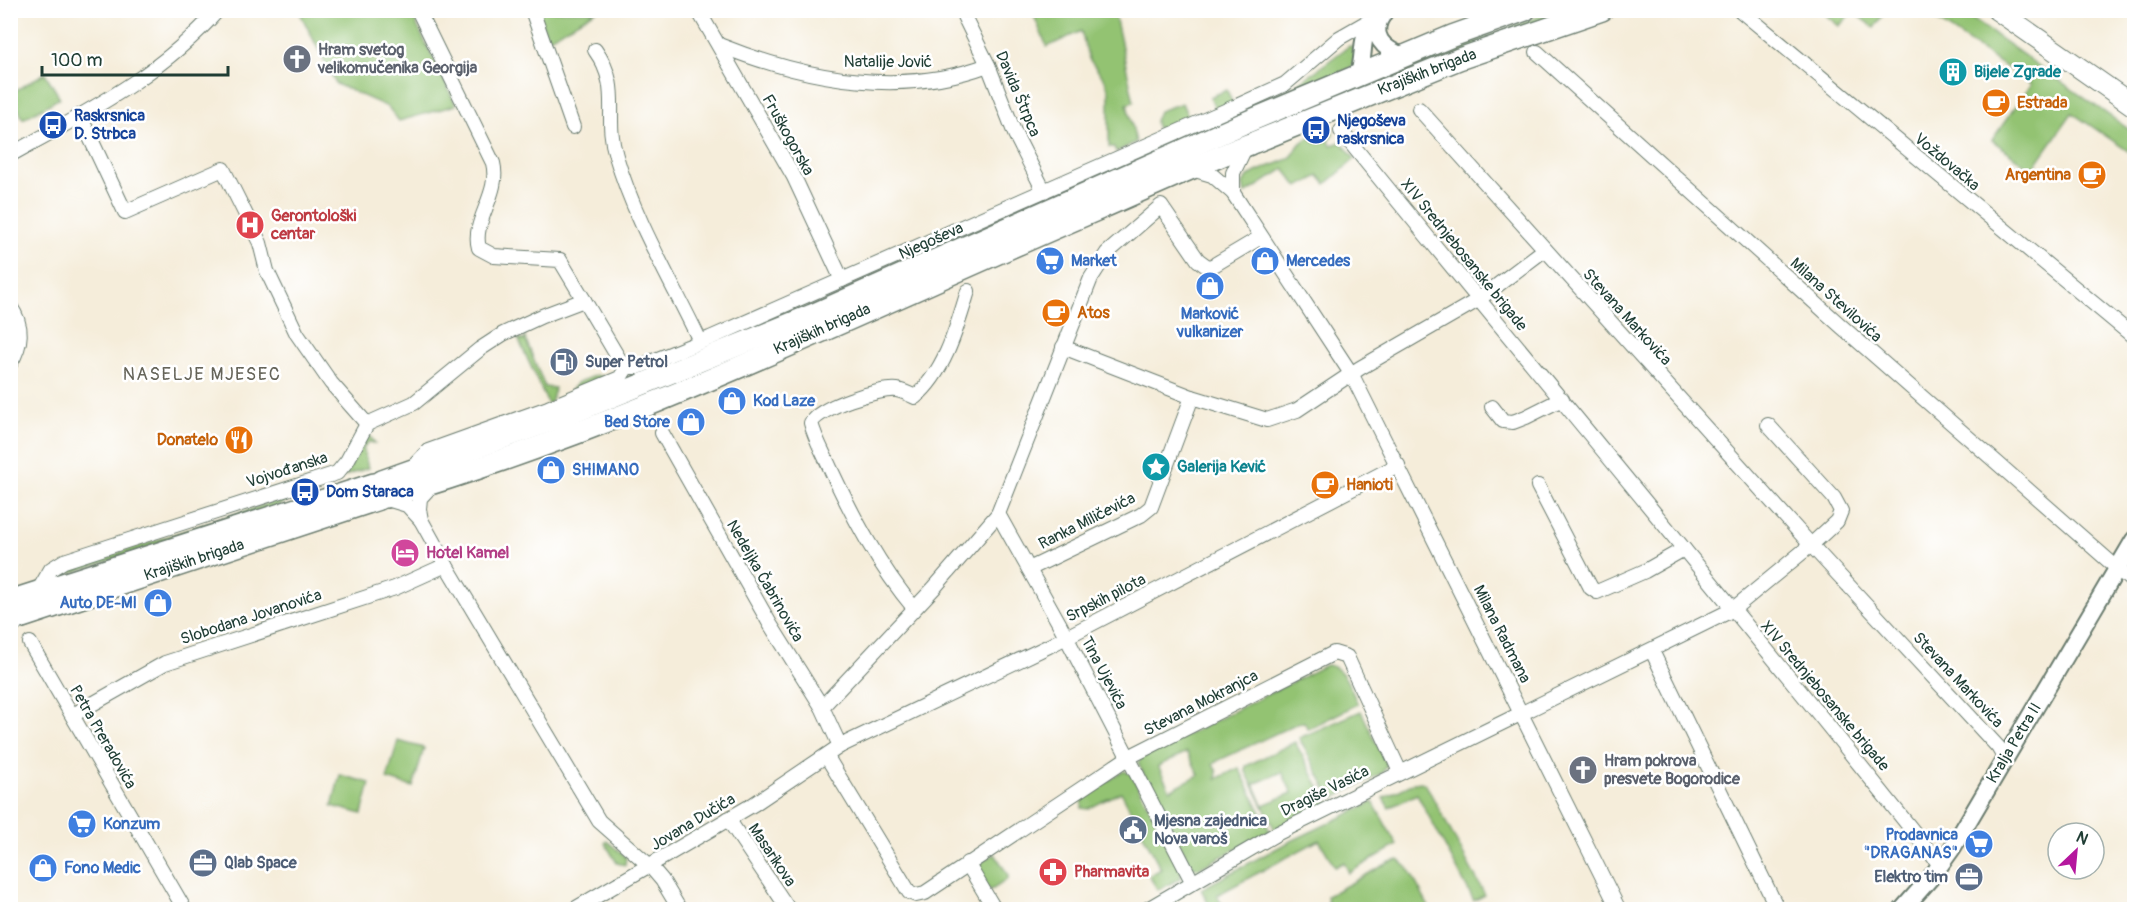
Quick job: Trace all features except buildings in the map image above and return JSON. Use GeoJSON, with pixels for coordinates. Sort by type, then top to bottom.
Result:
{"type":"FeatureCollection","features":[{"type":"Feature","properties":{"kind":"main road","name":"Krajiških brigada"},"geometry":{"type":"LineString","coordinates":[[10,621],[382,492],[410,471],[567,415],[990,238],[1240,115],[1359,75],[1526,10]]}},
{"type":"Feature","properties":{"kind":"main road","name":"Krajiških brigada"},"geometry":{"type":"LineString","coordinates":[[10,601],[382,492],[432,484],[573,435],[709,380],[995,252],[1251,144],[1459,59],[1602,10]]}},
{"type":"Feature","properties":{"kind":"main road"},"geometry":{"type":"LineString","coordinates":[[1997,10],[2134,106]]}},
{"type":"Feature","properties":{"kind":"main road"},"geometry":{"type":"LineString","coordinates":[[623,373],[631,379],[713,345],[743,343]]}},
{"type":"Feature","properties":{"kind":"street"},"geometry":{"type":"LineString","coordinates":[[10,155],[144,77],[180,49],[218,10]]}},
{"type":"Feature","properties":{"kind":"street"},"geometry":{"type":"LineString","coordinates":[[418,10],[494,163],[495,183],[477,235],[478,248],[494,256],[560,260],[619,359],[623,373]]}},
{"type":"Feature","properties":{"kind":"street"},"geometry":{"type":"LineString","coordinates":[[532,10],[573,127]]}},
{"type":"Feature","properties":{"kind":"street","name":"Davida Štrpca"},"geometry":{"type":"LineString","coordinates":[[962,10],[988,65],[1015,134],[1044,191]]}},
{"type":"Feature","properties":{"kind":"street","name":"Voždovačka"},"geometry":{"type":"LineString","coordinates":[[1740,10],[2134,337]]}},
{"type":"Feature","properties":{"kind":"street","name":"Fruškogorska"},"geometry":{"type":"LineString","coordinates":[[698,11],[794,177],[842,280]]}},
{"type":"Feature","properties":{"kind":"street"},"geometry":{"type":"LineString","coordinates":[[1380,14],[1378,39],[1392,52],[1404,56]]}},
{"type":"Feature","properties":{"kind":"street"},"geometry":{"type":"LineString","coordinates":[[1359,75],[1363,60],[1363,34],[1380,14]]}},
{"type":"Feature","properties":{"kind":"street","name":"Njegoševa"},"geometry":{"type":"LineString","coordinates":[[410,471],[417,460],[428,451],[548,408],[623,373],[1044,191],[1240,115],[1285,84],[1340,38],[1380,14]]}},
{"type":"Feature","properties":{"kind":"street","name":"Natalije Jović"},"geometry":{"type":"LineString","coordinates":[[718,45],[789,68],[843,80],[929,80],[955,76],[988,65]]}},
{"type":"Feature","properties":{"kind":"street"},"geometry":{"type":"LineString","coordinates":[[595,50],[609,75],[612,143],[622,176],[700,341]]}},
{"type":"Feature","properties":{"kind":"street","name":"Milana Stevilovića"},"geometry":{"type":"LineString","coordinates":[[1536,52],[1814,303],[2117,569]]}},
{"type":"Feature","properties":{"kind":"street","name":"Stevana Markovića"},"geometry":{"type":"LineString","coordinates":[[1419,109],[1811,546],[1992,741],[2005,759]]}},
{"type":"Feature","properties":{"kind":"street"},"geometry":{"type":"LineString","coordinates":[[80,116],[125,212],[223,169],[260,243],[267,271],[297,334],[331,383],[367,424],[414,403],[497,338],[542,316],[584,300]]}},
{"type":"Feature","properties":{"kind":"street","name":"XIV Srednjebosanske brigade"},"geometry":{"type":"LineString","coordinates":[[1341,131],[1732,610],[1864,767],[1940,865]]}},
{"type":"Feature","properties":{"kind":"street"},"geometry":{"type":"LineString","coordinates":[[1233,193],[1233,173],[1251,144]]}},
{"type":"Feature","properties":{"kind":"street","name":"Milana Radmana"},"geometry":{"type":"LineString","coordinates":[[1192,169],[1212,175],[1233,193],[1352,375],[1619,909]]}},
{"type":"Feature","properties":{"kind":"street"},"geometry":{"type":"LineString","coordinates":[[822,707],[998,514],[1091,278],[1102,260],[1123,237],[1161,206],[1198,260],[1209,268],[1261,237]]}},
{"type":"Feature","properties":{"kind":"street"},"geometry":{"type":"LineString","coordinates":[[1063,347],[1192,397],[1267,420],[1297,410],[1478,300],[1544,250]]}},
{"type":"Feature","properties":{"kind":"street"},"geometry":{"type":"LineString","coordinates":[[914,608],[892,581],[864,536],[838,485],[811,423],[816,416],[861,396],[897,390],[915,397],[923,390],[950,346],[968,291]]}},
{"type":"Feature","properties":{"kind":"street"},"geometry":{"type":"LineString","coordinates":[[10,306],[21,328],[21,337],[10,364]]}},
{"type":"Feature","properties":{"kind":"street","name":"Ranka Miličevića"},"geometry":{"type":"LineString","coordinates":[[1029,569],[1141,515],[1151,507],[1192,397]]}},
{"type":"Feature","properties":{"kind":"street"},"geometry":{"type":"LineString","coordinates":[[1492,407],[1503,421],[1513,422],[1562,399]]}},
{"type":"Feature","properties":{"kind":"street","name":"Vojvođanska"},"geometry":{"type":"LineString","coordinates":[[37,593],[51,569],[64,561],[337,472],[347,461],[367,424]]}},
{"type":"Feature","properties":{"kind":"street"},"geometry":{"type":"LineString","coordinates":[[1732,610],[1811,546],[1837,521],[1840,505],[1768,425]]}},
{"type":"Feature","properties":{"kind":"street","name":"Nedeljka Čabrinovića"},"geometry":{"type":"LineString","coordinates":[[662,433],[770,624],[822,707],[840,746]]}},
{"type":"Feature","properties":{"kind":"street","name":"Srpskih pilota"},"geometry":{"type":"LineString","coordinates":[[827,757],[840,746],[1066,637],[1398,465]]}},
{"type":"Feature","properties":{"kind":"street"},"geometry":{"type":"LineString","coordinates":[[421,520],[420,498],[432,484]]}},
{"type":"Feature","properties":{"kind":"street"},"geometry":{"type":"LineString","coordinates":[[1538,486],[1591,588],[1597,592],[1645,571],[1684,549]]}},
{"type":"Feature","properties":{"kind":"street"},"geometry":{"type":"LineString","coordinates":[[382,492],[407,505],[421,520],[599,821],[650,866],[662,880],[680,909]]}},
{"type":"Feature","properties":{"kind":"street","name":"Tina Ujevića"},"geometry":{"type":"LineString","coordinates":[[998,514],[1130,757],[1192,881]]}},
{"type":"Feature","properties":{"kind":"street","name":"Kralja Petra II"},"geometry":{"type":"LineString","coordinates":[[1902,909],[1940,865],[2134,540]]}},
{"type":"Feature","properties":{"kind":"street","name":"Slobodana Jovanovića"},"geometry":{"type":"LineString","coordinates":[[73,715],[175,659],[395,588],[446,565]]}},
{"type":"Feature","properties":{"kind":"street"},"geometry":{"type":"LineString","coordinates":[[2117,569],[2134,583]]}},
{"type":"Feature","properties":{"kind":"street","name":"Dragiše Vasića"},"geometry":{"type":"LineString","coordinates":[[1146,909],[1276,834],[1732,610]]}},
{"type":"Feature","properties":{"kind":"street","name":"Petra Preradovića"},"geometry":{"type":"LineString","coordinates":[[30,643],[185,909]]}},
{"type":"Feature","properties":{"kind":"street"},"geometry":{"type":"LineString","coordinates":[[1652,651],[1778,909]]}},
{"type":"Feature","properties":{"kind":"street","name":"Stevana Mokranjca"},"geometry":{"type":"LineString","coordinates":[[827,757],[909,892],[916,895],[925,893],[1130,757],[1326,656],[1340,653],[1347,657],[1400,772]]}},
{"type":"Feature","properties":{"kind":"street","name":"Jovana Dučića"},"geometry":{"type":"LineString","coordinates":[[573,909],[650,866],[827,757]]}},
{"type":"Feature","properties":{"kind":"street","name":"Masarikova"},"geometry":{"type":"LineString","coordinates":[[728,819],[789,909]]}},
{"type":"Feature","properties":{"kind":"street"},"geometry":{"type":"LineString","coordinates":[[968,863],[995,909]]}},
{"type":"Feature","properties":{"kind":"green space"},"geometry":{"type":"Polygon","coordinates":[[[299,11],[410,11],[456,105],[399,121],[388,107],[336,84],[299,11]]]}},
{"type":"Feature","properties":{"kind":"green space"},"geometry":{"type":"Polygon","coordinates":[[[537,11],[596,11],[548,39],[537,11]]]}},
{"type":"Feature","properties":{"kind":"green space"},"geometry":{"type":"Polygon","coordinates":[[[1032,11],[1114,11],[1134,102],[1127,104],[1136,142],[1116,152],[1114,147],[1109,147],[1109,92],[1105,80],[1089,59],[1081,31],[1047,47],[1032,11]]]}},
{"type":"Feature","properties":{"kind":"green space"},"geometry":{"type":"Polygon","coordinates":[[[1553,11],[1581,11],[1253,137],[1250,129],[1334,93],[1553,11]]]}},
{"type":"Feature","properties":{"kind":"green space"},"geometry":{"type":"Polygon","coordinates":[[[1821,11],[1886,11],[1874,28],[1853,12],[1839,26],[1821,11]]]}},
{"type":"Feature","properties":{"kind":"green space"},"geometry":{"type":"Polygon","coordinates":[[[1923,11],[1961,11],[2134,133],[2134,155],[2072,113],[2032,170],[1992,140],[2031,84],[1923,11]]]}},
{"type":"Feature","properties":{"kind":"green space"},"geometry":{"type":"Polygon","coordinates":[[[1349,46],[1353,47],[1358,56],[1351,68],[1278,99],[1349,46]]]}},
{"type":"Feature","properties":{"kind":"green space"},"geometry":{"type":"Polygon","coordinates":[[[45,73],[60,98],[23,119],[11,93],[45,73]]]}},
{"type":"Feature","properties":{"kind":"green space"},"geometry":{"type":"Polygon","coordinates":[[[1227,90],[1233,104],[1216,111],[1210,97],[1227,90]]]}},
{"type":"Feature","properties":{"kind":"green space"},"geometry":{"type":"Polygon","coordinates":[[[1182,103],[1188,117],[1165,128],[1165,131],[1156,127],[1155,121],[1159,111],[1182,103]]]}},
{"type":"Feature","properties":{"kind":"green space"},"geometry":{"type":"Polygon","coordinates":[[[1332,128],[1333,135],[1329,141],[1331,145],[1341,142],[1355,159],[1326,184],[1319,176],[1298,187],[1284,169],[1245,194],[1243,184],[1251,175],[1288,159],[1305,140],[1311,137],[1314,141],[1323,137],[1322,132],[1332,128]]]}},
{"type":"Feature","properties":{"kind":"green space"},"geometry":{"type":"Polygon","coordinates":[[[518,338],[524,341],[525,338],[545,387],[555,388],[551,403],[548,404],[518,338]]]}},
{"type":"Feature","properties":{"kind":"green space"},"geometry":{"type":"Polygon","coordinates":[[[596,375],[606,378],[571,391],[577,383],[596,375]]]}},
{"type":"Feature","properties":{"kind":"green space"},"geometry":{"type":"Polygon","coordinates":[[[368,434],[375,443],[368,442],[363,448],[368,468],[345,476],[368,434]]]}},
{"type":"Feature","properties":{"kind":"green space"},"geometry":{"type":"Polygon","coordinates":[[[300,493],[274,508],[55,578],[54,574],[300,493]]]}},
{"type":"Feature","properties":{"kind":"green space"},"geometry":{"type":"Polygon","coordinates":[[[1326,665],[1338,669],[1358,704],[1308,729],[1304,722],[1298,723],[1213,763],[1217,772],[1216,779],[1239,768],[1270,831],[1198,869],[1191,865],[1138,763],[1141,758],[1326,665]],[[1187,752],[1158,766],[1170,790],[1199,775],[1187,752]]]}},
{"type":"Feature","properties":{"kind":"green space"},"geometry":{"type":"Polygon","coordinates":[[[1361,711],[1387,765],[1382,773],[1332,799],[1299,738],[1361,711]]]}},
{"type":"Feature","properties":{"kind":"green space"},"geometry":{"type":"Polygon","coordinates":[[[398,741],[424,748],[413,787],[387,779],[398,741]]]}},
{"type":"Feature","properties":{"kind":"green space"},"geometry":{"type":"Polygon","coordinates":[[[1295,742],[1328,803],[1275,830],[1245,770],[1246,766],[1295,742]],[[1282,772],[1254,784],[1263,805],[1292,793],[1282,772]]]}},
{"type":"Feature","properties":{"kind":"green space"},"geometry":{"type":"Polygon","coordinates":[[[1124,771],[1131,774],[1180,864],[1181,878],[1158,890],[1149,876],[1161,869],[1121,792],[1088,809],[1082,808],[1083,796],[1124,771]]]}},
{"type":"Feature","properties":{"kind":"green space"},"geometry":{"type":"Polygon","coordinates":[[[340,775],[370,783],[362,814],[332,806],[340,775]]]}},
{"type":"Feature","properties":{"kind":"green space"},"geometry":{"type":"Polygon","coordinates":[[[1421,782],[1426,785],[1485,895],[1474,901],[1417,794],[1389,808],[1383,798],[1421,782]]]}},
{"type":"Feature","properties":{"kind":"green space"},"geometry":{"type":"Polygon","coordinates":[[[1373,802],[1397,845],[1349,873],[1344,862],[1335,867],[1319,840],[1217,895],[1225,909],[1211,909],[1201,889],[1281,846],[1373,802]]]}},
{"type":"Feature","properties":{"kind":"green space"},"geometry":{"type":"Polygon","coordinates":[[[607,841],[626,857],[625,865],[617,863],[605,843],[607,841]]]}},
{"type":"Feature","properties":{"kind":"green space"},"geometry":{"type":"Polygon","coordinates":[[[995,854],[1008,875],[1008,879],[993,889],[987,890],[974,864],[995,854]]]}},
{"type":"Feature","properties":{"kind":"green space"},"geometry":{"type":"Polygon","coordinates":[[[1399,860],[1408,868],[1430,909],[1329,909],[1327,896],[1390,862],[1399,860]]]}},
{"type":"Feature","properties":{"kind":"place","name":"Hram svetog velikomučenika Georgija"},"geometry":{"type":"Point","coordinates":[297,59]}},
{"type":"Feature","properties":{"kind":"place","name":"Bijele Zgrade"},"geometry":{"type":"Point","coordinates":[1953,72]}},
{"type":"Feature","properties":{"kind":"place","name":"Estrada"},"geometry":{"type":"Point","coordinates":[1996,103]}},
{"type":"Feature","properties":{"kind":"place","name":"Raskrsnica D. Strbca"},"geometry":{"type":"Point","coordinates":[53,125]}},
{"type":"Feature","properties":{"kind":"place","name":"Njegoševa raskrsnica"},"geometry":{"type":"Point","coordinates":[1316,130]}},
{"type":"Feature","properties":{"kind":"place","name":"Argentina"},"geometry":{"type":"Point","coordinates":[2092,175]}},
{"type":"Feature","properties":{"kind":"place","name":"Gerontološki centar"},"geometry":{"type":"Point","coordinates":[250,225]}},
{"type":"Feature","properties":{"kind":"place","name":"Market"},"geometry":{"type":"Point","coordinates":[1050,261]}},
{"type":"Feature","properties":{"kind":"place","name":"Mercedes"},"geometry":{"type":"Point","coordinates":[1265,261]}},
{"type":"Feature","properties":{"kind":"place","name":"Marković vulkanizer"},"geometry":{"type":"Point","coordinates":[1210,286]}},
{"type":"Feature","properties":{"kind":"place","name":"Atos"},"geometry":{"type":"Point","coordinates":[1056,313]}},
{"type":"Feature","properties":{"kind":"place","name":"Super Petrol"},"geometry":{"type":"Point","coordinates":[564,362]}},
{"type":"Feature","properties":{"kind":"place","name":"Kod Laze"},"geometry":{"type":"Point","coordinates":[732,401]}},
{"type":"Feature","properties":{"kind":"place","name":"Bed Store"},"geometry":{"type":"Point","coordinates":[691,422]}},
{"type":"Feature","properties":{"kind":"place","name":"Donatelo"},"geometry":{"type":"Point","coordinates":[239,440]}},
{"type":"Feature","properties":{"kind":"place","name":"Galerija Kević"},"geometry":{"type":"Point","coordinates":[1156,467]}},
{"type":"Feature","properties":{"kind":"place","name":"SHIMANO"},"geometry":{"type":"Point","coordinates":[551,470]}},
{"type":"Feature","properties":{"kind":"place","name":"Hanioti"},"geometry":{"type":"Point","coordinates":[1325,485]}},
{"type":"Feature","properties":{"kind":"place","name":"Dom Staraca"},"geometry":{"type":"Point","coordinates":[305,492]}},
{"type":"Feature","properties":{"kind":"place","name":"Hotel Kamel"},"geometry":{"type":"Point","coordinates":[405,553]}},
{"type":"Feature","properties":{"kind":"place","name":"Auto DE-MI"},"geometry":{"type":"Point","coordinates":[158,603]}},
{"type":"Feature","properties":{"kind":"place","name":"Hram pokrova presvete Bogorodice"},"geometry":{"type":"Point","coordinates":[1583,770]}},
{"type":"Feature","properties":{"kind":"place","name":"Konzum"},"geometry":{"type":"Point","coordinates":[82,824]}},
{"type":"Feature","properties":{"kind":"place","name":"Mjesna zajednica Nova varoš"},"geometry":{"type":"Point","coordinates":[1133,830]}},
{"type":"Feature","properties":{"kind":"place","name":"Prodavnica \"DRAGANAS\""},"geometry":{"type":"Point","coordinates":[1979,844]}},
{"type":"Feature","properties":{"kind":"place","name":"Qlab Space"},"geometry":{"type":"Point","coordinates":[203,863]}},
{"type":"Feature","properties":{"kind":"place","name":"Fono Medic"},"geometry":{"type":"Point","coordinates":[43,868]}},
{"type":"Feature","properties":{"kind":"place","name":"Pharmavita"},"geometry":{"type":"Point","coordinates":[1053,872]}},
{"type":"Feature","properties":{"kind":"place","name":"Elektro tim"},"geometry":{"type":"Point","coordinates":[1969,877]}},
{"type":"Feature","properties":{"kind":"district","name":"NASELJE MJESEC"},"geometry":{"type":"Point","coordinates":[202,374]}}]}
